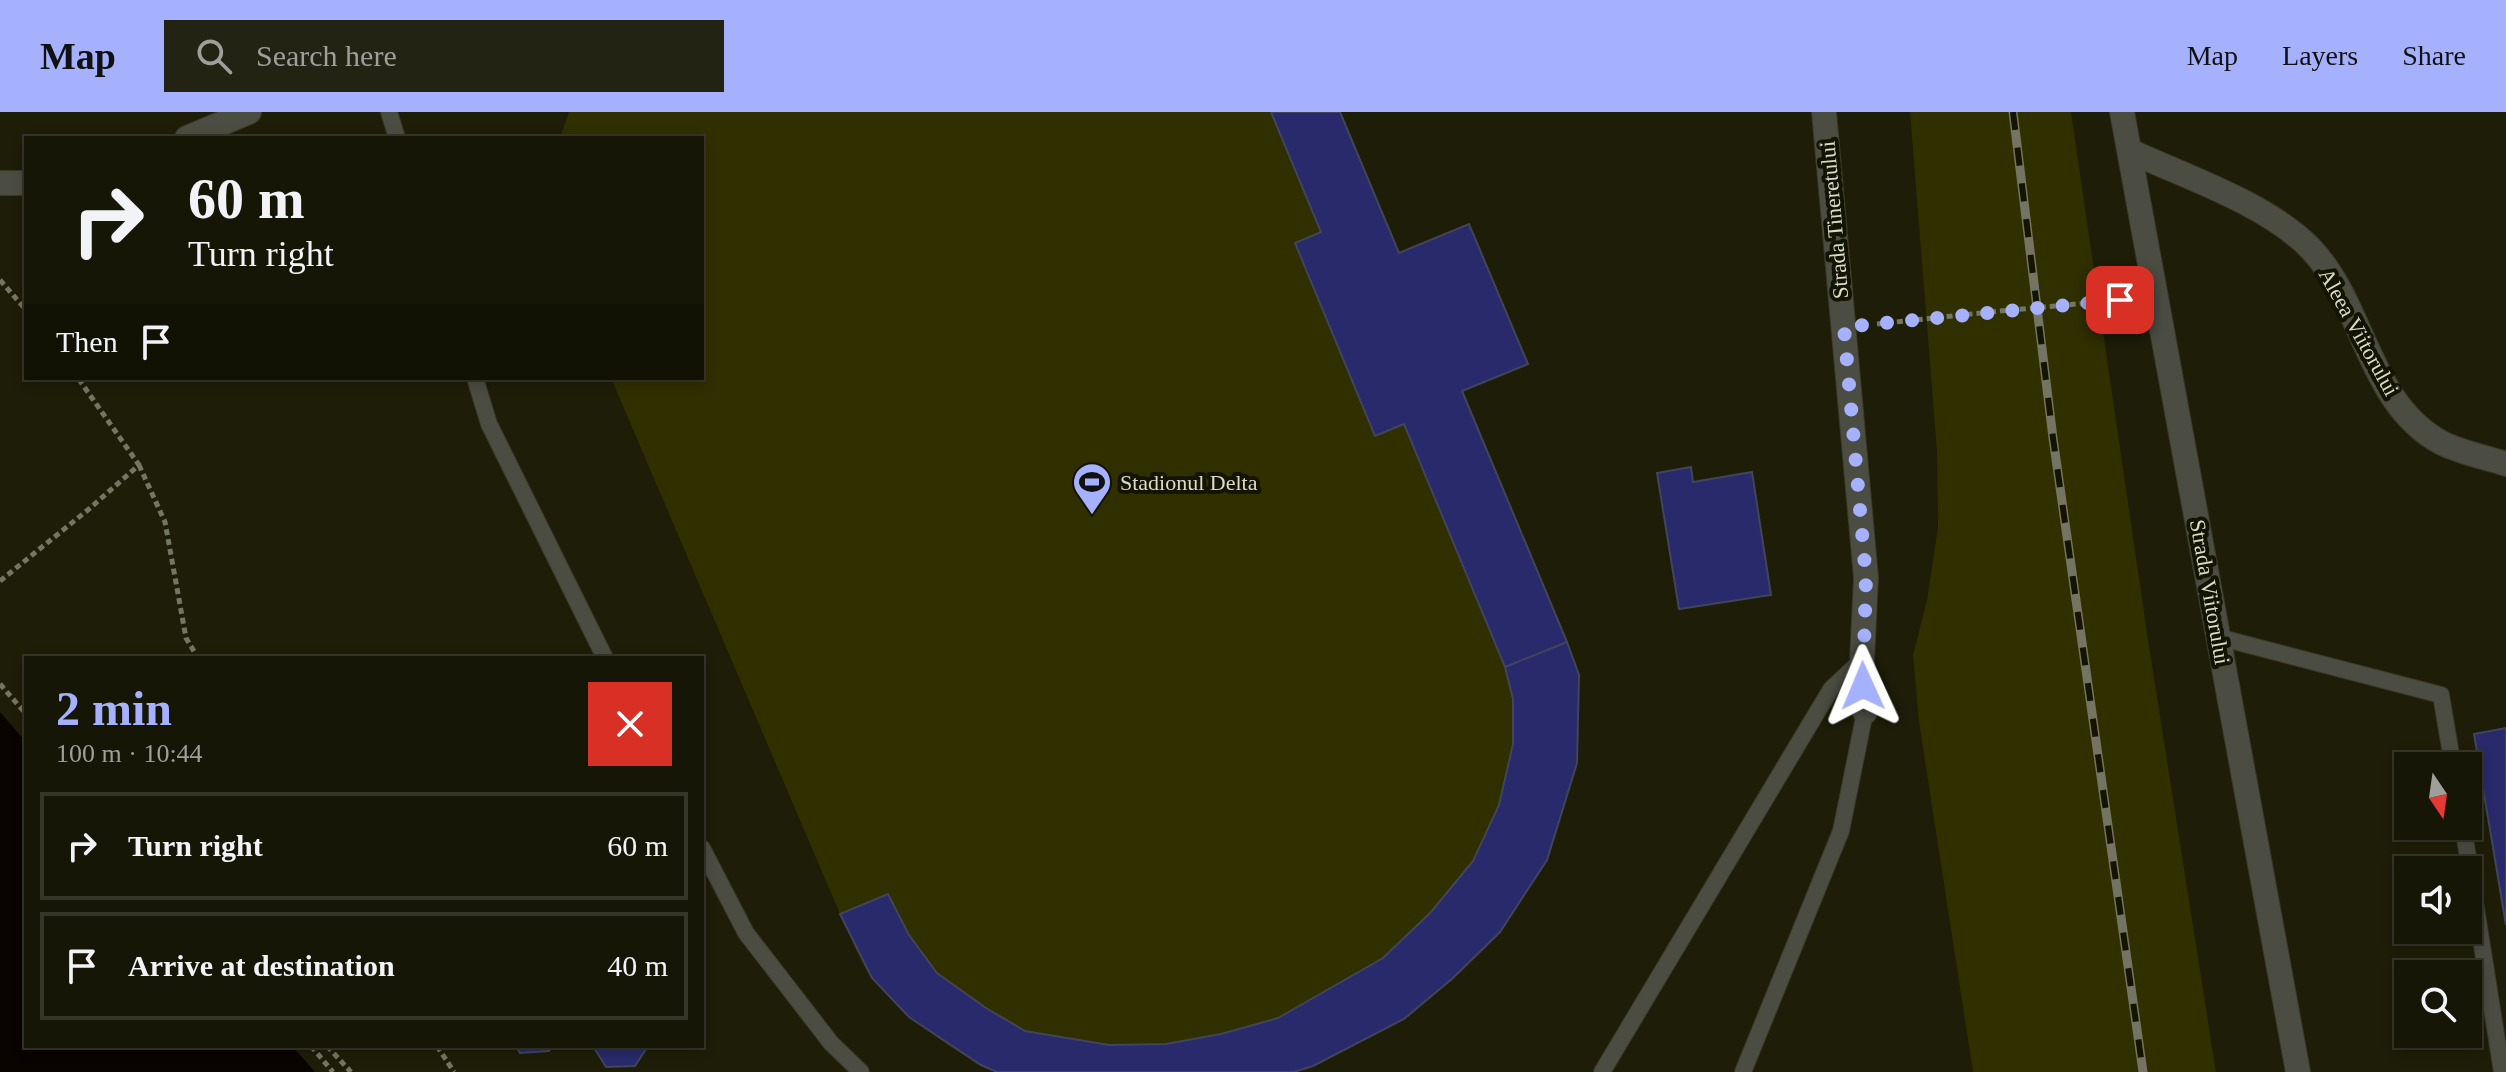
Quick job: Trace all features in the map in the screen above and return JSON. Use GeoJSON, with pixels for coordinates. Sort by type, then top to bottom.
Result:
{"type":"FeatureCollection","features":[{"type":"Feature","properties":{"kind":"street"},"geometry":{"type":"LineString","coordinates":[[192,136],[249,112]]}},
{"type":"Feature","properties":{"kind":"street","name":"Strada Tineretului"},"geometry":{"type":"LineString","coordinates":[[1824,112],[1866,578],[1862,660],[1865,712]]}},
{"type":"Feature","properties":{"kind":"street","name":"Strada Viitorului"},"geometry":{"type":"LineString","coordinates":[[2122,112],[2298,1072]]}},
{"type":"Feature","properties":{"kind":"street","name":"Aleea Viitorului"},"geometry":{"type":"LineString","coordinates":[[2130,151],[2262,212],[2310,248],[2338,284],[2386,387],[2418,426],[2443,443],[2506,464]]}},
{"type":"Feature","properties":{"kind":"street"},"geometry":{"type":"LineString","coordinates":[[0,183],[24,183]]}},
{"type":"Feature","properties":{"kind":"lane"},"geometry":{"type":"LineString","coordinates":[[389,112],[396,136]]}},
{"type":"Feature","properties":{"kind":"lane"},"geometry":{"type":"LineString","coordinates":[[476,380],[489,424],[604,656]]}},
{"type":"Feature","properties":{"kind":"lane"},"geometry":{"type":"LineString","coordinates":[[2218,637],[2441,695],[2451,752]]}},
{"type":"Feature","properties":{"kind":"lane"},"geometry":{"type":"LineString","coordinates":[[1602,1072],[1831,689],[1862,660]]}},
{"type":"Feature","properties":{"kind":"lane"},"geometry":{"type":"LineString","coordinates":[[1743,1072],[1841,831],[1865,712]]}},
{"type":"Feature","properties":{"kind":"lane"},"geometry":{"type":"LineString","coordinates":[[2465,840],[2502,1072]]}},
{"type":"Feature","properties":{"kind":"lane"},"geometry":{"type":"LineString","coordinates":[[704,852],[746,933],[831,1043],[861,1072]]}},
{"type":"Feature","properties":{"kind":"path"},"geometry":{"type":"LineString","coordinates":[[0,280],[24,308]]}},
{"type":"Feature","properties":{"kind":"path"},"geometry":{"type":"LineString","coordinates":[[1844,327],[2120,300]]}},
{"type":"Feature","properties":{"kind":"path"},"geometry":{"type":"LineString","coordinates":[[79,380],[139,465],[165,522],[186,638],[197,656]]}},
{"type":"Feature","properties":{"kind":"path"},"geometry":{"type":"LineString","coordinates":[[0,581],[139,465]]}},
{"type":"Feature","properties":{"kind":"path"},"geometry":{"type":"LineString","coordinates":[[0,683],[24,710]]}},
{"type":"Feature","properties":{"kind":"path"},"geometry":{"type":"LineString","coordinates":[[313,1048],[333,1072]]}},
{"type":"Feature","properties":{"kind":"path"},"geometry":{"type":"LineString","coordinates":[[329,1048],[351,1072]]}},
{"type":"Feature","properties":{"kind":"path"},"geometry":{"type":"LineString","coordinates":[[438,1048],[454,1072]]}},
{"type":"Feature","properties":{"kind":"shaded area","name":"Stadionul Delta"},"geometry":{"type":"Polygon","coordinates":[[[569,112],[1340,112],[1399,253],[1469,224],[1528,364],[1462,391],[1567,642],[1547,860],[1500,932],[1453,978],[1404,1019],[1313,1066],[997,1072],[947,1045],[914,1020],[869,973],[856,948],[612,380],[704,380],[704,136],[561,136],[569,112]]]}},
{"type":"Feature","properties":{"kind":"shaded area"},"geometry":{"type":"Polygon","coordinates":[[[1910,112],[2071,112],[2147,633],[2216,1072],[1973,1072],[1919,722],[1913,655],[1927,600],[1938,527],[1937,451],[1910,112]]]}},
{"type":"Feature","properties":{"kind":"shaded area"},"geometry":{"type":"Polygon","coordinates":[[[0,712],[24,740],[24,1048],[294,1048],[315,1072],[0,1072],[0,712]]]}},
{"type":"Feature","properties":{"kind":"building"},"geometry":{"type":"Polygon","coordinates":[[[1271,112],[1340,112],[1399,253],[1469,224],[1528,364],[1462,391],[1567,642],[1505,667],[1404,424],[1375,436],[1295,243],[1321,232],[1271,112]]]}},
{"type":"Feature","properties":{"kind":"building"},"geometry":{"type":"Polygon","coordinates":[[[1691,467],[1693,482],[1752,472],[1771,595],[1679,609],[1657,473],[1691,467]]]}},
{"type":"Feature","properties":{"kind":"building"},"geometry":{"type":"Polygon","coordinates":[[[1567,642],[1579,675],[1577,763],[1547,860],[1500,932],[1453,978],[1404,1019],[1313,1066],[1294,1072],[997,1072],[981,1065],[909,1017],[872,978],[840,914],[888,894],[909,935],[937,973],[1025,1031],[1109,1045],[1166,1044],[1221,1034],[1278,1018],[1383,958],[1431,912],[1473,861],[1499,805],[1513,744],[1513,699],[1505,667],[1567,642]]]}},
{"type":"Feature","properties":{"kind":"building"},"geometry":{"type":"Polygon","coordinates":[[[2506,728],[2506,925],[2482,782],[2482,752],[2477,752],[2474,734],[2506,728]]]}},
{"type":"Feature","properties":{"kind":"building"},"geometry":{"type":"Polygon","coordinates":[[[517,1048],[551,1048],[549,1051],[520,1053],[517,1048]]]}},
{"type":"Feature","properties":{"kind":"building"},"geometry":{"type":"Polygon","coordinates":[[[594,1048],[647,1048],[635,1066],[606,1067],[594,1048]]]}},
{"type":"Feature","properties":{"kind":"railway"},"geometry":{"type":"LineString","coordinates":[[2013,112],[2053,438],[2143,1072]]}},
{"type":"Feature","properties":{"kind":"place","name":"Stadionul Delta"},"geometry":{"type":"Point","coordinates":[1092,516]}},
{"type":"Feature","properties":{"kind":"route"},"geometry":{"type":"LineString","coordinates":[[1863,686],[1866,578],[1844,327],[2120,300]]}}]}
